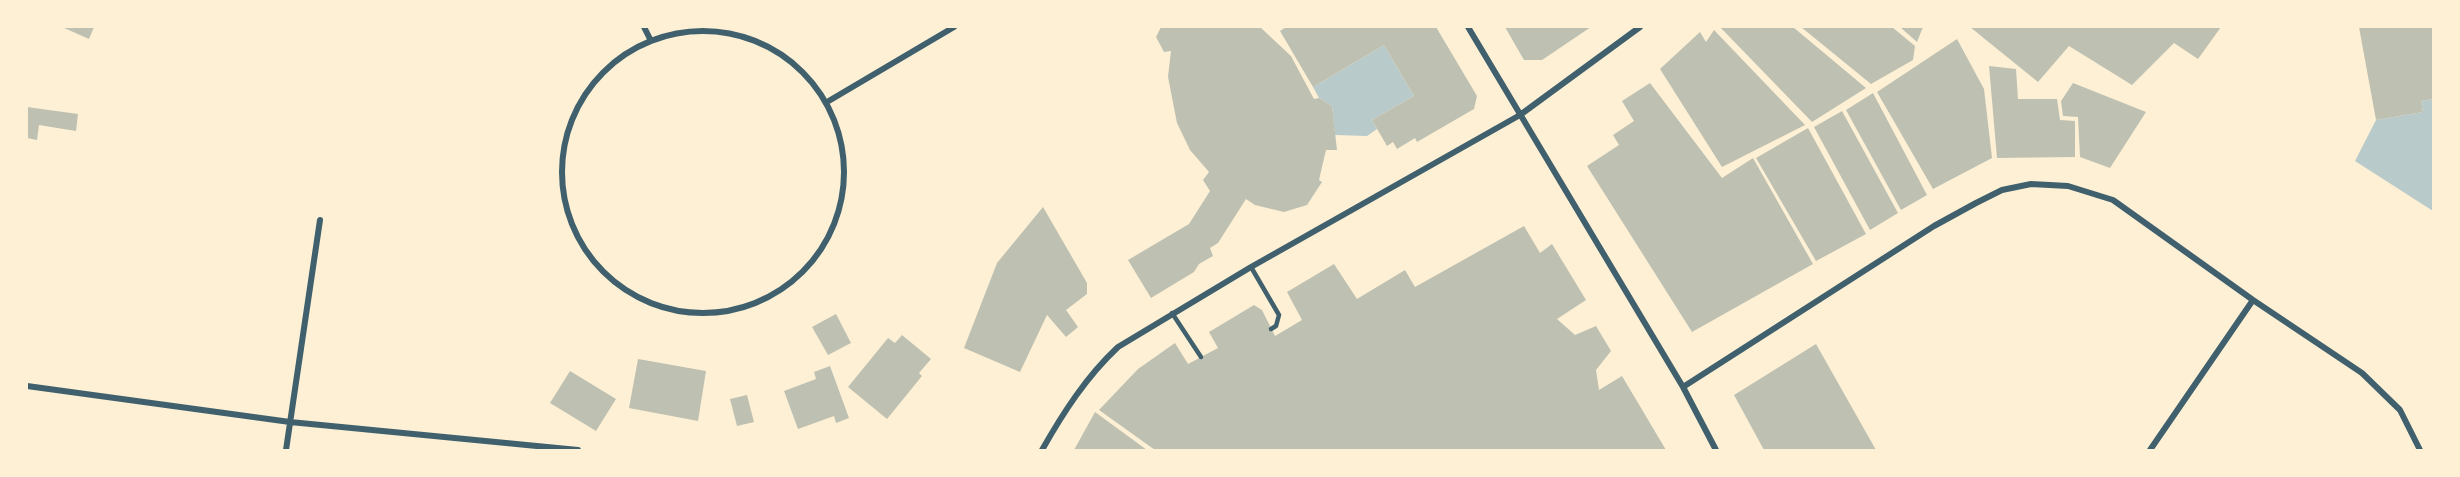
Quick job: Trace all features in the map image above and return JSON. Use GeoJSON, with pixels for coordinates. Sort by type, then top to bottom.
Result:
{"type":"FeatureCollection","features":[{"type":"Feature","properties":{"kind":"street"},"geometry":{"type":"LineString","coordinates":[[644,27],[650,39]]}},
{"type":"Feature","properties":{"kind":"street"},"geometry":{"type":"LineString","coordinates":[[827,102],[954,27]]}},
{"type":"Feature","properties":{"kind":"street"},"geometry":{"type":"LineString","coordinates":[[1468,27],[1683,387],[1716,450]]}},
{"type":"Feature","properties":{"kind":"street"},"geometry":{"type":"LineString","coordinates":[[1042,450],[1069,405],[1101,363],[1118,347],[1251,267],[1520,116],[1640,27]]}},
{"type":"Feature","properties":{"kind":"street"},"geometry":{"type":"LineString","coordinates":[[695,31],[734,34],[771,48],[802,71],[827,102],[843,146],[845,192],[831,236],[804,273],[767,300],[723,314],[676,312],[633,296],[597,266],[572,227],[561,182],[566,136],[584,94],[616,60],[650,39],[695,31]]}},
{"type":"Feature","properties":{"kind":"street"},"geometry":{"type":"LineString","coordinates":[[1683,387],[1934,226],[2002,190],[2031,184],[2068,186],[2113,200],[2253,300],[2362,372],[2400,410],[2420,450]]}},
{"type":"Feature","properties":{"kind":"street"},"geometry":{"type":"LineString","coordinates":[[286,450],[320,220]]}},
{"type":"Feature","properties":{"kind":"street"},"geometry":{"type":"LineString","coordinates":[[2150,450],[2253,300]]}},
{"type":"Feature","properties":{"kind":"street"},"geometry":{"type":"LineString","coordinates":[[27,386],[290,422],[578,450]]}},
{"type":"Feature","properties":{"kind":"lane"},"geometry":{"type":"LineString","coordinates":[[1251,267],[1279,315],[1276,326],[1271,329]]}},
{"type":"Feature","properties":{"kind":"lane"},"geometry":{"type":"LineString","coordinates":[[1172,313],[1201,357]]}},
{"type":"Feature","properties":{"kind":"shaded area"},"geometry":{"type":"Polygon","coordinates":[[[1384,45],[1414,96],[1372,120],[1377,129],[1367,136],[1335,135],[1332,106],[1319,98],[1313,87],[1384,45]]]}},
{"type":"Feature","properties":{"kind":"shaded area"},"geometry":{"type":"Polygon","coordinates":[[[2433,99],[2433,211],[2355,161],[2376,120],[2423,112],[2421,101],[2433,99]]]}},
{"type":"Feature","properties":{"kind":"building"},"geometry":{"type":"Polygon","coordinates":[[[62,27],[94,27],[89,39],[62,27]]]}},
{"type":"Feature","properties":{"kind":"building"},"geometry":{"type":"Polygon","coordinates":[[[1161,27],[1260,27],[1291,56],[1314,99],[1319,98],[1332,106],[1337,150],[1326,150],[1319,180],[1322,182],[1307,205],[1284,212],[1255,205],[1246,199],[1218,243],[1210,248],[1213,256],[1199,264],[1194,272],[1151,298],[1128,260],[1189,224],[1210,191],[1203,180],[1209,172],[1190,150],[1177,123],[1168,77],[1171,51],[1164,52],[1156,37],[1161,27]]]}},
{"type":"Feature","properties":{"kind":"building"},"geometry":{"type":"Polygon","coordinates":[[[1286,27],[1436,27],[1477,96],[1474,109],[1417,142],[1415,138],[1397,149],[1393,142],[1387,146],[1372,120],[1414,96],[1384,45],[1313,87],[1280,31],[1286,27]]]}},
{"type":"Feature","properties":{"kind":"building"},"geometry":{"type":"Polygon","coordinates":[[[1505,27],[1591,27],[1542,60],[1524,60],[1505,27]]]}},
{"type":"Feature","properties":{"kind":"building"},"geometry":{"type":"Polygon","coordinates":[[[1720,27],[1793,27],[1866,88],[1812,122],[1720,27]]]}},
{"type":"Feature","properties":{"kind":"building"},"geometry":{"type":"Polygon","coordinates":[[[1801,27],[1892,27],[1915,46],[1913,60],[1871,84],[1801,27]]]}},
{"type":"Feature","properties":{"kind":"building"},"geometry":{"type":"Polygon","coordinates":[[[1900,27],[1923,27],[1917,42],[1900,27]]]}},
{"type":"Feature","properties":{"kind":"building"},"geometry":{"type":"Polygon","coordinates":[[[1970,27],[2221,27],[2198,59],[2174,43],[2132,85],[2069,46],[2038,82],[1970,27]]]}},
{"type":"Feature","properties":{"kind":"building"},"geometry":{"type":"Polygon","coordinates":[[[2359,27],[2433,27],[2433,99],[2421,101],[2423,112],[2376,120],[2359,27]]]}},
{"type":"Feature","properties":{"kind":"building"},"geometry":{"type":"Polygon","coordinates":[[[1714,30],[1805,125],[1722,167],[1660,69],[1700,32],[1706,42],[1714,30]]]}},
{"type":"Feature","properties":{"kind":"building"},"geometry":{"type":"Polygon","coordinates":[[[1957,39],[1984,89],[1992,158],[1933,189],[1877,92],[1957,39]]]}},
{"type":"Feature","properties":{"kind":"building"},"geometry":{"type":"Polygon","coordinates":[[[1989,66],[2016,69],[2018,99],[2057,99],[2060,120],[2075,121],[2075,157],[1997,158],[1989,66]]]}},
{"type":"Feature","properties":{"kind":"building"},"geometry":{"type":"Polygon","coordinates":[[[1650,83],[1722,178],[1753,158],[1813,264],[1692,332],[1587,166],[1619,145],[1613,135],[1634,121],[1622,101],[1650,83]]]}},
{"type":"Feature","properties":{"kind":"building"},"geometry":{"type":"Polygon","coordinates":[[[2073,83],[2146,112],[2110,168],[2080,157],[2078,117],[2063,116],[2061,101],[2073,83]]]}},
{"type":"Feature","properties":{"kind":"building"},"geometry":{"type":"Polygon","coordinates":[[[1873,93],[1927,195],[1901,210],[1846,110],[1873,93]]]}},
{"type":"Feature","properties":{"kind":"building"},"geometry":{"type":"Polygon","coordinates":[[[27,107],[78,114],[76,131],[39,125],[37,140],[27,138],[27,107]]]}},
{"type":"Feature","properties":{"kind":"building"},"geometry":{"type":"Polygon","coordinates":[[[1842,111],[1898,213],[1870,230],[1814,127],[1842,111]]]}},
{"type":"Feature","properties":{"kind":"building"},"geometry":{"type":"Polygon","coordinates":[[[1808,128],[1866,234],[1816,261],[1756,158],[1808,128]]]}},
{"type":"Feature","properties":{"kind":"building"},"geometry":{"type":"Polygon","coordinates":[[[1043,207],[1087,283],[1087,294],[1066,310],[1078,327],[1066,337],[1047,315],[1020,372],[964,348],[997,263],[1043,207]]]}},
{"type":"Feature","properties":{"kind":"building"},"geometry":{"type":"Polygon","coordinates":[[[1524,226],[1540,253],[1552,244],[1586,300],[1557,319],[1575,335],[1596,326],[1611,351],[1596,370],[1599,390],[1622,376],[1666,450],[1155,450],[1099,410],[1138,369],[1175,343],[1188,364],[1218,348],[1209,332],[1254,305],[1262,310],[1275,336],[1302,320],[1287,292],[1334,264],[1357,299],[1405,270],[1415,287],[1524,226]]]}},
{"type":"Feature","properties":{"kind":"building"},"geometry":{"type":"Polygon","coordinates":[[[836,314],[851,343],[828,355],[812,327],[836,314]]]}},
{"type":"Feature","properties":{"kind":"building"},"geometry":{"type":"Polygon","coordinates":[[[902,335],[931,359],[919,373],[922,376],[887,419],[848,387],[888,338],[895,343],[902,335]]]}},
{"type":"Feature","properties":{"kind":"building"},"geometry":{"type":"Polygon","coordinates":[[[1816,344],[1876,450],[1764,450],[1734,395],[1816,344]]]}},
{"type":"Feature","properties":{"kind":"building"},"geometry":{"type":"Polygon","coordinates":[[[638,359],[706,371],[698,421],[629,408],[638,359]]]}},
{"type":"Feature","properties":{"kind":"building"},"geometry":{"type":"Polygon","coordinates":[[[830,366],[849,418],[836,423],[834,416],[798,429],[784,391],[816,379],[814,372],[830,366]]]}},
{"type":"Feature","properties":{"kind":"building"},"geometry":{"type":"Polygon","coordinates":[[[570,371],[616,399],[596,431],[550,403],[570,371]]]}},
{"type":"Feature","properties":{"kind":"building"},"geometry":{"type":"Polygon","coordinates":[[[747,395],[754,422],[737,426],[730,399],[747,395]]]}},
{"type":"Feature","properties":{"kind":"building"},"geometry":{"type":"Polygon","coordinates":[[[1095,412],[1147,450],[1074,450],[1095,412]]]}}]}
